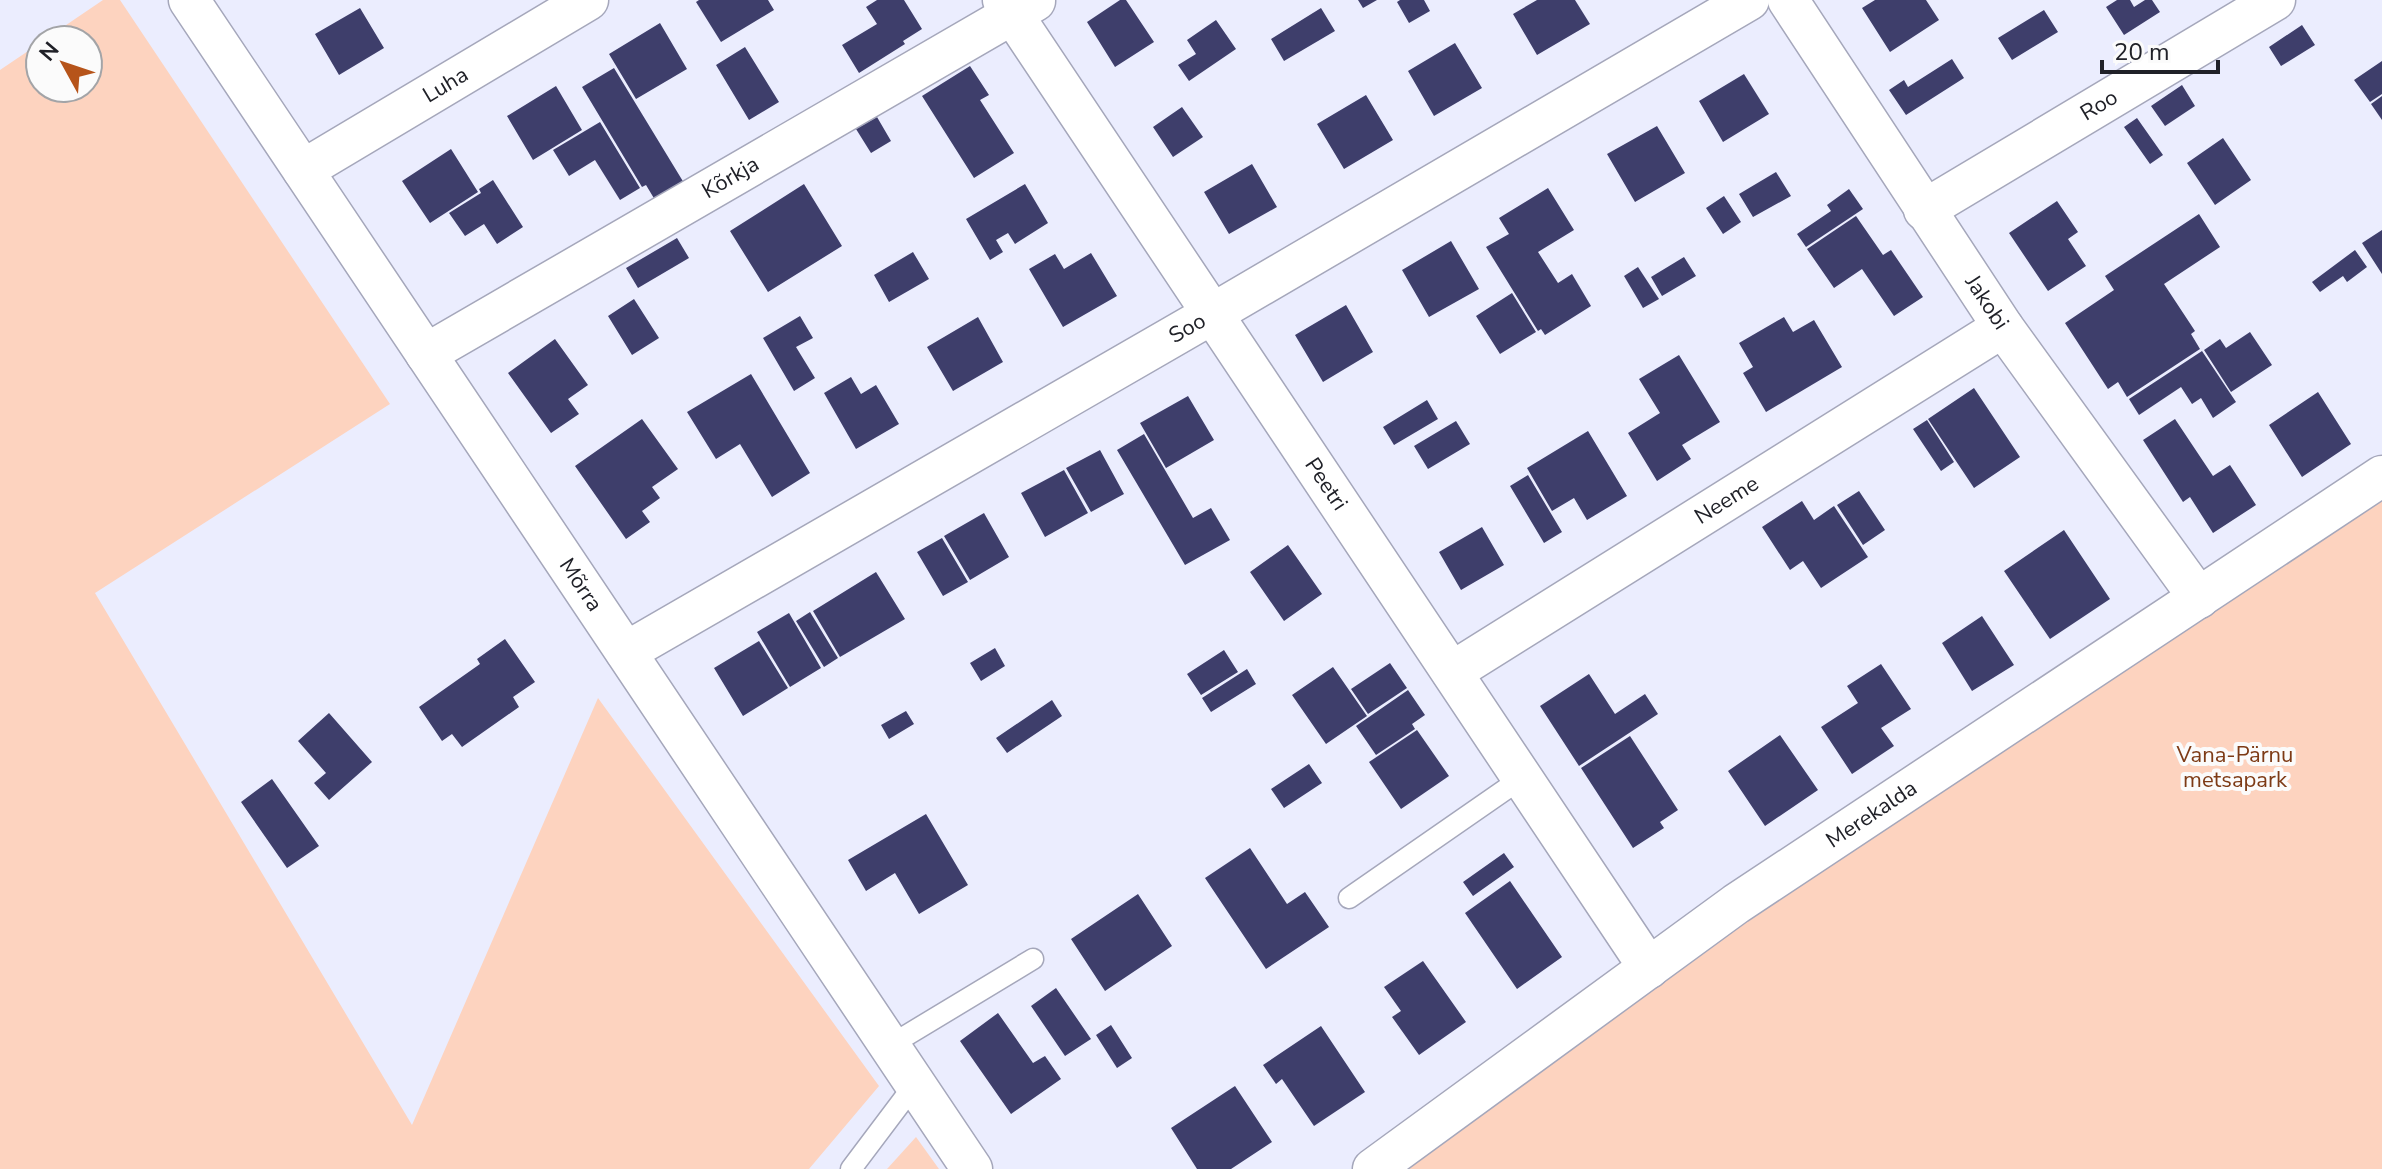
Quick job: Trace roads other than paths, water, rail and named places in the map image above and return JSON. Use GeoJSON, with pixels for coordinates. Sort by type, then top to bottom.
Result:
{"type":"FeatureCollection","features":[{"type":"Feature","properties":{"kind":"street","name":"Mõrra"},"geometry":{"type":"LineString","coordinates":[[189,0],[972,1169]]}},
{"type":"Feature","properties":{"kind":"street","name":"Luha"},"geometry":{"type":"LineString","coordinates":[[303,170],[588,0]]}},
{"type":"Feature","properties":{"kind":"street","name":"Soo"},"geometry":{"type":"LineString","coordinates":[[626,652],[1749,0]]}},
{"type":"Feature","properties":{"kind":"street","name":"Jakobi"},"geometry":{"type":"LineString","coordinates":[[1788,0],[2003,327],[2199,598]]}},
{"type":"Feature","properties":{"kind":"street","name":"Roo"},"geometry":{"type":"LineString","coordinates":[[1924,210],[2275,0]]}},
{"type":"Feature","properties":{"kind":"street","name":"Peetri"},"geometry":{"type":"LineString","coordinates":[[1017,5],[1212,314],[1649,968]]}},
{"type":"Feature","properties":{"kind":"street","name":"Kõrkja"},"geometry":{"type":"LineString","coordinates":[[426,354],[1017,5]]}},
{"type":"Feature","properties":{"kind":"street","name":"Neeme"},"geometry":{"type":"LineString","coordinates":[[1452,672],[2003,327]]}},
{"type":"Feature","properties":{"kind":"street","name":"Merekalda"},"geometry":{"type":"LineString","coordinates":[[1373,1169],[1736,904],[2382,476]]}},
{"type":"Feature","properties":{"kind":"lane"},"geometry":{"type":"LineString","coordinates":[[1349,898],[1522,778]]}},
{"type":"Feature","properties":{"kind":"lane"},"geometry":{"type":"LineString","coordinates":[[889,1046],[1033,959]]}},
{"type":"Feature","properties":{"kind":"lane"},"geometry":{"type":"LineString","coordinates":[[851,1169],[915,1084]]}},
{"type":"Feature","properties":{"kind":"park label","name":"Vana-Pärnu metsapark"},"geometry":{"type":"Point","coordinates":[2235,768]}}]}
